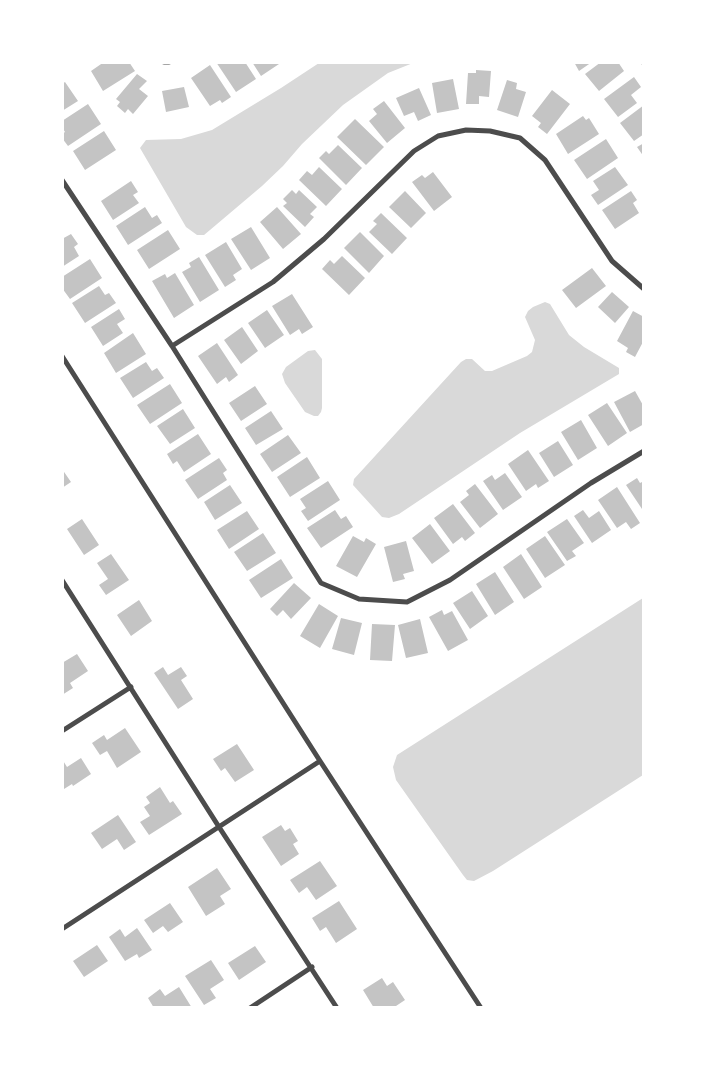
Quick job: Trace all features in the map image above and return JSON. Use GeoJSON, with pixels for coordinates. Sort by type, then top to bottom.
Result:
{"type":"FeatureCollection","features":[{"type":"Feature","properties":{"kind":"street"},"geometry":{"type":"LineString","coordinates":[[164,62],[169,62]]}},
{"type":"Feature","properties":{"kind":"street"},"geometry":{"type":"LineString","coordinates":[[172,346],[273,282],[324,239],[414,151],[438,136],[466,130],[490,131],[520,138],[545,160],[612,261],[644,289]]}},
{"type":"Feature","properties":{"kind":"street"},"geometry":{"type":"LineString","coordinates":[[62,180],[172,346],[321,583],[359,598],[407,602],[450,580],[591,482],[644,451]]}},
{"type":"Feature","properties":{"kind":"street"},"geometry":{"type":"LineString","coordinates":[[62,356],[320,761],[481,1008]]}},
{"type":"Feature","properties":{"kind":"street"},"geometry":{"type":"LineString","coordinates":[[62,580],[337,1008]]}},
{"type":"Feature","properties":{"kind":"street"},"geometry":{"type":"LineString","coordinates":[[62,731],[131,687]]}},
{"type":"Feature","properties":{"kind":"street"},"geometry":{"type":"LineString","coordinates":[[62,929],[320,761]]}},
{"type":"Feature","properties":{"kind":"street"},"geometry":{"type":"LineString","coordinates":[[250,1008],[312,967]]}},
{"type":"Feature","properties":{"kind":"shaded area"},"geometry":{"type":"Polygon","coordinates":[[[319,63],[413,63],[388,73],[343,105],[262,186],[204,235],[197,235],[186,227],[140,148],[146,140],[181,139],[212,130],[319,63]]]}},
{"type":"Feature","properties":{"kind":"shaded area"},"geometry":{"type":"Polygon","coordinates":[[[545,302],[550,304],[569,335],[584,347],[619,368],[619,374],[520,433],[399,514],[389,518],[382,517],[353,485],[354,479],[461,362],[466,359],[472,359],[485,371],[492,371],[532,352],[535,340],[525,317],[533,307],[545,302]]]}},
{"type":"Feature","properties":{"kind":"shaded area"},"geometry":{"type":"Polygon","coordinates":[[[315,350],[322,359],[322,408],[318,416],[305,412],[285,383],[282,374],[286,367],[308,351],[315,350]]]}},
{"type":"Feature","properties":{"kind":"shaded area"},"geometry":{"type":"Polygon","coordinates":[[[643,598],[643,775],[493,871],[474,881],[467,880],[396,780],[393,767],[397,755],[643,598]]]}},
{"type":"Feature","properties":{"kind":"building"},"geometry":{"type":"Polygon","coordinates":[[[104,62],[129,62],[135,71],[103,91],[91,71],[104,62]]]}},
{"type":"Feature","properties":{"kind":"building"},"geometry":{"type":"Polygon","coordinates":[[[216,62],[245,62],[256,79],[236,92],[216,62]]]}},
{"type":"Feature","properties":{"kind":"building"},"geometry":{"type":"Polygon","coordinates":[[[252,62],[282,62],[261,76],[252,62]]]}},
{"type":"Feature","properties":{"kind":"building"},"geometry":{"type":"Polygon","coordinates":[[[574,62],[592,62],[579,71],[574,62]]]}},
{"type":"Feature","properties":{"kind":"building"},"geometry":{"type":"Polygon","coordinates":[[[601,62],[618,62],[624,71],[599,91],[585,74],[601,62]]]}},
{"type":"Feature","properties":{"kind":"building"},"geometry":{"type":"Polygon","coordinates":[[[210,65],[231,97],[222,103],[220,100],[210,106],[191,78],[210,65]]]}},
{"type":"Feature","properties":{"kind":"building"},"geometry":{"type":"Polygon","coordinates":[[[476,70],[491,71],[489,97],[479,96],[479,104],[466,104],[468,73],[476,73],[476,70]]]}},
{"type":"Feature","properties":{"kind":"building"},"geometry":{"type":"Polygon","coordinates":[[[137,74],[147,81],[139,89],[148,96],[133,114],[128,109],[125,113],[117,106],[120,102],[116,99],[137,74]]]}},
{"type":"Feature","properties":{"kind":"building"},"geometry":{"type":"Polygon","coordinates":[[[634,77],[641,87],[631,95],[637,103],[618,117],[604,99],[634,77]]]}},
{"type":"Feature","properties":{"kind":"building"},"geometry":{"type":"Polygon","coordinates":[[[453,79],[459,109],[437,113],[432,83],[453,79]]]}},
{"type":"Feature","properties":{"kind":"building"},"geometry":{"type":"Polygon","coordinates":[[[507,80],[517,83],[516,89],[526,92],[518,117],[497,110],[507,80]]]}},
{"type":"Feature","properties":{"kind":"building"},"geometry":{"type":"Polygon","coordinates":[[[65,82],[78,101],[62,111],[62,84],[65,82]]]}},
{"type":"Feature","properties":{"kind":"building"},"geometry":{"type":"Polygon","coordinates":[[[184,87],[189,107],[166,112],[162,91],[184,87]]]}},
{"type":"Feature","properties":{"kind":"building"},"geometry":{"type":"Polygon","coordinates":[[[419,88],[431,115],[418,121],[414,112],[404,116],[396,98],[419,88]]]}},
{"type":"Feature","properties":{"kind":"building"},"geometry":{"type":"Polygon","coordinates":[[[552,90],[570,104],[547,134],[538,127],[541,123],[532,116],[552,90]]]}},
{"type":"Feature","properties":{"kind":"building"},"geometry":{"type":"Polygon","coordinates":[[[384,101],[405,128],[387,143],[369,121],[377,114],[373,109],[384,101]]]}},
{"type":"Feature","properties":{"kind":"building"},"geometry":{"type":"Polygon","coordinates":[[[88,104],[101,124],[68,146],[62,138],[62,134],[65,132],[62,127],[62,121],[88,104]]]}},
{"type":"Feature","properties":{"kind":"building"},"geometry":{"type":"Polygon","coordinates":[[[644,105],[644,134],[634,141],[620,123],[644,105]]]}},
{"type":"Feature","properties":{"kind":"building"},"geometry":{"type":"Polygon","coordinates":[[[583,116],[586,120],[589,118],[599,134],[568,154],[556,134],[583,116]]]}},
{"type":"Feature","properties":{"kind":"building"},"geometry":{"type":"Polygon","coordinates":[[[355,119],[384,147],[366,165],[337,137],[355,119]]]}},
{"type":"Feature","properties":{"kind":"building"},"geometry":{"type":"Polygon","coordinates":[[[104,131],[116,150],[85,170],[73,151],[104,131]]]}},
{"type":"Feature","properties":{"kind":"building"},"geometry":{"type":"Polygon","coordinates":[[[606,139],[618,158],[587,179],[574,160],[606,139]]]}},
{"type":"Feature","properties":{"kind":"building"},"geometry":{"type":"Polygon","coordinates":[[[644,143],[644,157],[637,147],[644,143]]]}},
{"type":"Feature","properties":{"kind":"building"},"geometry":{"type":"Polygon","coordinates":[[[338,145],[362,168],[346,185],[319,158],[326,151],[329,154],[338,145]]]}},
{"type":"Feature","properties":{"kind":"building"},"geometry":{"type":"Polygon","coordinates":[[[319,167],[342,189],[326,206],[299,180],[307,171],[312,175],[319,167]]]}},
{"type":"Feature","properties":{"kind":"building"},"geometry":{"type":"Polygon","coordinates":[[[615,167],[628,185],[598,205],[591,195],[599,190],[593,181],[615,167]]]}},
{"type":"Feature","properties":{"kind":"building"},"geometry":{"type":"Polygon","coordinates":[[[433,172],[452,197],[434,211],[412,182],[422,175],[425,178],[433,172]]]}},
{"type":"Feature","properties":{"kind":"building"},"geometry":{"type":"Polygon","coordinates":[[[131,181],[138,192],[133,195],[139,203],[113,220],[101,201],[131,181]]]}},
{"type":"Feature","properties":{"kind":"building"},"geometry":{"type":"Polygon","coordinates":[[[292,190],[296,194],[299,190],[317,207],[310,214],[314,217],[305,227],[283,206],[287,203],[283,199],[292,190]]]}},
{"type":"Feature","properties":{"kind":"building"},"geometry":{"type":"Polygon","coordinates":[[[405,191],[426,213],[411,228],[389,207],[405,191]]]}},
{"type":"Feature","properties":{"kind":"building"},"geometry":{"type":"Polygon","coordinates":[[[631,191],[637,200],[633,203],[639,213],[615,229],[602,210],[631,191]]]}},
{"type":"Feature","properties":{"kind":"building"},"geometry":{"type":"Polygon","coordinates":[[[145,207],[152,218],[157,215],[162,223],[128,245],[116,226],[145,207]]]}},
{"type":"Feature","properties":{"kind":"building"},"geometry":{"type":"Polygon","coordinates":[[[277,207],[301,234],[283,249],[260,222],[277,207]]]}},
{"type":"Feature","properties":{"kind":"building"},"geometry":{"type":"Polygon","coordinates":[[[381,213],[407,238],[392,254],[369,232],[377,224],[373,221],[381,213]]]}},
{"type":"Feature","properties":{"kind":"building"},"geometry":{"type":"Polygon","coordinates":[[[251,227],[270,258],[251,270],[231,239],[251,227]]]}},
{"type":"Feature","properties":{"kind":"building"},"geometry":{"type":"Polygon","coordinates":[[[168,230],[180,249],[149,269],[137,250],[168,230]]]}},
{"type":"Feature","properties":{"kind":"building"},"geometry":{"type":"Polygon","coordinates":[[[360,232],[384,256],[369,273],[344,248],[360,232]]]}},
{"type":"Feature","properties":{"kind":"building"},"geometry":{"type":"Polygon","coordinates":[[[71,234],[78,244],[74,247],[79,256],[62,267],[62,239],[71,234]]]}},
{"type":"Feature","properties":{"kind":"building"},"geometry":{"type":"Polygon","coordinates":[[[226,242],[242,269],[233,275],[236,280],[225,287],[205,255],[226,242]]]}},
{"type":"Feature","properties":{"kind":"building"},"geometry":{"type":"Polygon","coordinates":[[[342,256],[365,278],[349,295],[322,269],[330,260],[334,264],[342,256]]]}},
{"type":"Feature","properties":{"kind":"building"},"geometry":{"type":"Polygon","coordinates":[[[199,257],[219,290],[200,302],[182,272],[191,267],[189,263],[199,257]]]}},
{"type":"Feature","properties":{"kind":"building"},"geometry":{"type":"Polygon","coordinates":[[[90,259],[102,278],[70,299],[62,288],[62,277],[90,259]]]}},
{"type":"Feature","properties":{"kind":"building"},"geometry":{"type":"Polygon","coordinates":[[[592,268],[606,286],[576,308],[562,290],[592,268]]]}},
{"type":"Feature","properties":{"kind":"building"},"geometry":{"type":"Polygon","coordinates":[[[175,273],[194,305],[174,318],[152,281],[165,274],[167,278],[175,273]]]}},
{"type":"Feature","properties":{"kind":"building"},"geometry":{"type":"Polygon","coordinates":[[[99,286],[105,295],[109,293],[116,303],[85,323],[72,303],[99,286]]]}},
{"type":"Feature","properties":{"kind":"building"},"geometry":{"type":"Polygon","coordinates":[[[612,292],[629,307],[615,323],[598,307],[612,292]]]}},
{"type":"Feature","properties":{"kind":"building"},"geometry":{"type":"Polygon","coordinates":[[[292,294],[313,327],[302,334],[299,329],[290,335],[272,306],[292,294]]]}},
{"type":"Feature","properties":{"kind":"building"},"geometry":{"type":"Polygon","coordinates":[[[119,309],[125,319],[117,324],[123,333],[103,346],[91,327],[119,309]]]}},
{"type":"Feature","properties":{"kind":"building"},"geometry":{"type":"Polygon","coordinates":[[[267,310],[284,335],[265,348],[248,323],[267,310]]]}},
{"type":"Feature","properties":{"kind":"building"},"geometry":{"type":"Polygon","coordinates":[[[633,311],[644,317],[644,340],[635,357],[626,352],[628,348],[617,341],[633,311]]]}},
{"type":"Feature","properties":{"kind":"building"},"geometry":{"type":"Polygon","coordinates":[[[242,327],[258,351],[241,364],[224,340],[242,327]]]}},
{"type":"Feature","properties":{"kind":"building"},"geometry":{"type":"Polygon","coordinates":[[[133,333],[146,354],[116,373],[104,353],[133,333]]]}},
{"type":"Feature","properties":{"kind":"building"},"geometry":{"type":"Polygon","coordinates":[[[217,343],[238,375],[229,382],[226,377],[217,384],[198,356],[217,343]]]}},
{"type":"Feature","properties":{"kind":"building"},"geometry":{"type":"Polygon","coordinates":[[[146,362],[152,371],[157,368],[164,378],[133,398],[120,378],[146,362]]]}},
{"type":"Feature","properties":{"kind":"building"},"geometry":{"type":"Polygon","coordinates":[[[170,384],[182,403],[150,424],[137,405],[170,384]]]}},
{"type":"Feature","properties":{"kind":"building"},"geometry":{"type":"Polygon","coordinates":[[[255,386],[267,404],[241,421],[229,403],[255,386]]]}},
{"type":"Feature","properties":{"kind":"building"},"geometry":{"type":"Polygon","coordinates":[[[635,391],[644,407],[644,424],[630,432],[614,402],[635,391]]]}},
{"type":"Feature","properties":{"kind":"building"},"geometry":{"type":"Polygon","coordinates":[[[607,403],[627,433],[608,446],[588,415],[607,403]]]}},
{"type":"Feature","properties":{"kind":"building"},"geometry":{"type":"Polygon","coordinates":[[[183,409],[195,428],[170,444],[157,426],[183,409]]]}},
{"type":"Feature","properties":{"kind":"building"},"geometry":{"type":"Polygon","coordinates":[[[271,411],[283,429],[256,445],[245,428],[271,411]]]}},
{"type":"Feature","properties":{"kind":"building"},"geometry":{"type":"Polygon","coordinates":[[[581,420],[597,448],[578,460],[561,432],[581,420]]]}},
{"type":"Feature","properties":{"kind":"building"},"geometry":{"type":"Polygon","coordinates":[[[198,434],[211,454],[184,472],[177,461],[173,464],[167,454],[198,434]]]}},
{"type":"Feature","properties":{"kind":"building"},"geometry":{"type":"Polygon","coordinates":[[[288,435],[301,453],[272,472],[260,454],[288,435]]]}},
{"type":"Feature","properties":{"kind":"building"},"geometry":{"type":"Polygon","coordinates":[[[558,441],[573,465],[554,477],[539,453],[558,441]]]}},
{"type":"Feature","properties":{"kind":"building"},"geometry":{"type":"Polygon","coordinates":[[[528,450],[549,481],[538,488],[536,484],[526,491],[508,464],[528,450]]]}},
{"type":"Feature","properties":{"kind":"building"},"geometry":{"type":"Polygon","coordinates":[[[307,457],[320,478],[290,497],[277,477],[307,457]]]}},
{"type":"Feature","properties":{"kind":"building"},"geometry":{"type":"Polygon","coordinates":[[[219,458],[227,470],[223,473],[227,480],[198,499],[185,480],[219,458]]]}},
{"type":"Feature","properties":{"kind":"building"},"geometry":{"type":"Polygon","coordinates":[[[62,469],[71,482],[62,488],[62,469]]]}},
{"type":"Feature","properties":{"kind":"building"},"geometry":{"type":"Polygon","coordinates":[[[505,473],[522,497],[503,510],[483,481],[492,475],[495,480],[505,473]]]}},
{"type":"Feature","properties":{"kind":"building"},"geometry":{"type":"Polygon","coordinates":[[[637,478],[640,483],[644,481],[644,512],[626,485],[637,478]]]}},
{"type":"Feature","properties":{"kind":"building"},"geometry":{"type":"Polygon","coordinates":[[[328,481],[340,500],[308,521],[301,511],[306,508],[300,499],[328,481]]]}},
{"type":"Feature","properties":{"kind":"building"},"geometry":{"type":"Polygon","coordinates":[[[475,484],[498,514],[480,528],[460,502],[469,495],[466,491],[475,484]]]}},
{"type":"Feature","properties":{"kind":"building"},"geometry":{"type":"Polygon","coordinates":[[[230,485],[242,503],[215,520],[204,502],[230,485]]]}},
{"type":"Feature","properties":{"kind":"building"},"geometry":{"type":"Polygon","coordinates":[[[617,487],[640,523],[631,529],[626,522],[617,528],[598,500],[617,487]]]}},
{"type":"Feature","properties":{"kind":"building"},"geometry":{"type":"Polygon","coordinates":[[[453,504],[475,533],[465,541],[462,537],[453,544],[434,518],[453,504]]]}},
{"type":"Feature","properties":{"kind":"building"},"geometry":{"type":"Polygon","coordinates":[[[335,510],[341,519],[346,516],[353,527],[321,548],[307,528],[335,510]]]}},
{"type":"Feature","properties":{"kind":"building"},"geometry":{"type":"Polygon","coordinates":[[[583,510],[589,518],[599,511],[611,530],[592,543],[574,516],[583,510]]]}},
{"type":"Feature","properties":{"kind":"building"},"geometry":{"type":"Polygon","coordinates":[[[247,511],[259,529],[229,549],[217,530],[247,511]]]}},
{"type":"Feature","properties":{"kind":"building"},"geometry":{"type":"Polygon","coordinates":[[[82,519],[99,545],[84,555],[67,529],[82,519]]]}},
{"type":"Feature","properties":{"kind":"building"},"geometry":{"type":"Polygon","coordinates":[[[567,519],[584,543],[572,551],[576,556],[567,561],[547,532],[567,519]]]}},
{"type":"Feature","properties":{"kind":"building"},"geometry":{"type":"Polygon","coordinates":[[[430,524],[450,551],[432,564],[412,538],[430,524]]]}},
{"type":"Feature","properties":{"kind":"building"},"geometry":{"type":"Polygon","coordinates":[[[263,533],[276,553],[247,571],[234,552],[263,533]]]}},
{"type":"Feature","properties":{"kind":"building"},"geometry":{"type":"Polygon","coordinates":[[[353,536],[364,542],[366,538],[376,544],[357,577],[336,566],[353,536]]]}},
{"type":"Feature","properties":{"kind":"building"},"geometry":{"type":"Polygon","coordinates":[[[545,536],[565,565],[545,578],[526,549],[545,536]]]}},
{"type":"Feature","properties":{"kind":"building"},"geometry":{"type":"Polygon","coordinates":[[[406,541],[414,571],[403,574],[405,579],[393,582],[384,547],[406,541]]]}},
{"type":"Feature","properties":{"kind":"building"},"geometry":{"type":"Polygon","coordinates":[[[111,554],[129,580],[106,595],[99,585],[108,579],[97,563],[111,554]]]}},
{"type":"Feature","properties":{"kind":"building"},"geometry":{"type":"Polygon","coordinates":[[[521,554],[542,587],[524,599],[503,567],[521,554]]]}},
{"type":"Feature","properties":{"kind":"building"},"geometry":{"type":"Polygon","coordinates":[[[281,559],[293,578],[261,598],[249,580],[281,559]]]}},
{"type":"Feature","properties":{"kind":"building"},"geometry":{"type":"Polygon","coordinates":[[[495,572],[514,602],[495,615],[476,584],[495,572]]]}},
{"type":"Feature","properties":{"kind":"building"},"geometry":{"type":"Polygon","coordinates":[[[294,583],[311,598],[291,619],[283,610],[277,616],[270,609],[294,583]]]}},
{"type":"Feature","properties":{"kind":"building"},"geometry":{"type":"Polygon","coordinates":[[[472,591],[488,616],[470,629],[453,603],[472,591]]]}},
{"type":"Feature","properties":{"kind":"building"},"geometry":{"type":"Polygon","coordinates":[[[139,600],[152,621],[131,636],[117,615],[139,600]]]}},
{"type":"Feature","properties":{"kind":"building"},"geometry":{"type":"Polygon","coordinates":[[[319,604],[338,616],[320,648],[300,636],[319,604]]]}},
{"type":"Feature","properties":{"kind":"building"},"geometry":{"type":"Polygon","coordinates":[[[442,610],[444,615],[452,611],[468,640],[448,651],[429,617],[442,610]]]}},
{"type":"Feature","properties":{"kind":"building"},"geometry":{"type":"Polygon","coordinates":[[[341,618],[362,623],[354,655],[332,649],[341,618]]]}},
{"type":"Feature","properties":{"kind":"building"},"geometry":{"type":"Polygon","coordinates":[[[420,619],[428,653],[406,658],[398,625],[420,619]]]}},
{"type":"Feature","properties":{"kind":"building"},"geometry":{"type":"Polygon","coordinates":[[[372,624],[395,625],[392,661],[370,660],[372,624]]]}},
{"type":"Feature","properties":{"kind":"building"},"geometry":{"type":"Polygon","coordinates":[[[77,654],[88,671],[70,683],[73,688],[62,695],[62,663],[77,654]]]}},
{"type":"Feature","properties":{"kind":"building"},"geometry":{"type":"Polygon","coordinates":[[[163,667],[168,675],[181,667],[187,676],[181,680],[193,699],[178,709],[154,673],[163,667]]]}},
{"type":"Feature","properties":{"kind":"building"},"geometry":{"type":"Polygon","coordinates":[[[125,728],[141,752],[117,768],[107,751],[100,755],[92,743],[104,735],[107,740],[125,728]]]}},
{"type":"Feature","properties":{"kind":"building"},"geometry":{"type":"Polygon","coordinates":[[[237,744],[254,770],[235,782],[225,768],[221,771],[213,759],[237,744]]]}},
{"type":"Feature","properties":{"kind":"building"},"geometry":{"type":"Polygon","coordinates":[[[81,758],[91,774],[73,786],[72,784],[64,789],[62,786],[62,759],[67,767],[81,758]]]}},
{"type":"Feature","properties":{"kind":"building"},"geometry":{"type":"Polygon","coordinates":[[[160,787],[170,803],[173,801],[182,814],[149,835],[140,822],[150,816],[144,807],[150,803],[146,797],[160,787]]]}},
{"type":"Feature","properties":{"kind":"building"},"geometry":{"type":"Polygon","coordinates":[[[118,815],[136,842],[124,850],[117,839],[102,849],[91,833],[118,815]]]}},
{"type":"Feature","properties":{"kind":"building"},"geometry":{"type":"Polygon","coordinates":[[[281,825],[285,831],[290,828],[298,841],[293,844],[299,854],[281,866],[262,837],[281,825]]]}},
{"type":"Feature","properties":{"kind":"building"},"geometry":{"type":"Polygon","coordinates":[[[320,861],[337,886],[316,900],[307,887],[299,893],[290,880],[320,861]]]}},
{"type":"Feature","properties":{"kind":"building"},"geometry":{"type":"Polygon","coordinates":[[[217,868],[231,889],[220,896],[225,904],[206,916],[188,887],[217,868]]]}},
{"type":"Feature","properties":{"kind":"building"},"geometry":{"type":"Polygon","coordinates":[[[339,901],[357,929],[336,943],[326,927],[320,931],[312,918],[339,901]]]}},
{"type":"Feature","properties":{"kind":"building"},"geometry":{"type":"Polygon","coordinates":[[[170,903],[183,922],[168,932],[163,926],[153,933],[144,920],[170,903]]]}},
{"type":"Feature","properties":{"kind":"building"},"geometry":{"type":"Polygon","coordinates":[[[137,928],[152,950],[139,958],[137,954],[125,961],[109,937],[120,929],[125,937],[137,928]]]}},
{"type":"Feature","properties":{"kind":"building"},"geometry":{"type":"Polygon","coordinates":[[[97,945],[108,961],[84,977],[73,961],[97,945]]]}},
{"type":"Feature","properties":{"kind":"building"},"geometry":{"type":"Polygon","coordinates":[[[255,946],[266,962],[239,980],[228,963],[255,946]]]}},
{"type":"Feature","properties":{"kind":"building"},"geometry":{"type":"Polygon","coordinates":[[[211,960],[224,980],[210,989],[216,998],[204,1005],[185,976],[211,960]]]}},
{"type":"Feature","properties":{"kind":"building"},"geometry":{"type":"Polygon","coordinates":[[[382,978],[387,986],[393,982],[405,1000],[393,1008],[374,1008],[363,990],[382,978]]]}},
{"type":"Feature","properties":{"kind":"building"},"geometry":{"type":"Polygon","coordinates":[[[179,987],[192,1008],[154,1008],[148,998],[160,989],[165,996],[179,987]]]}}]}
